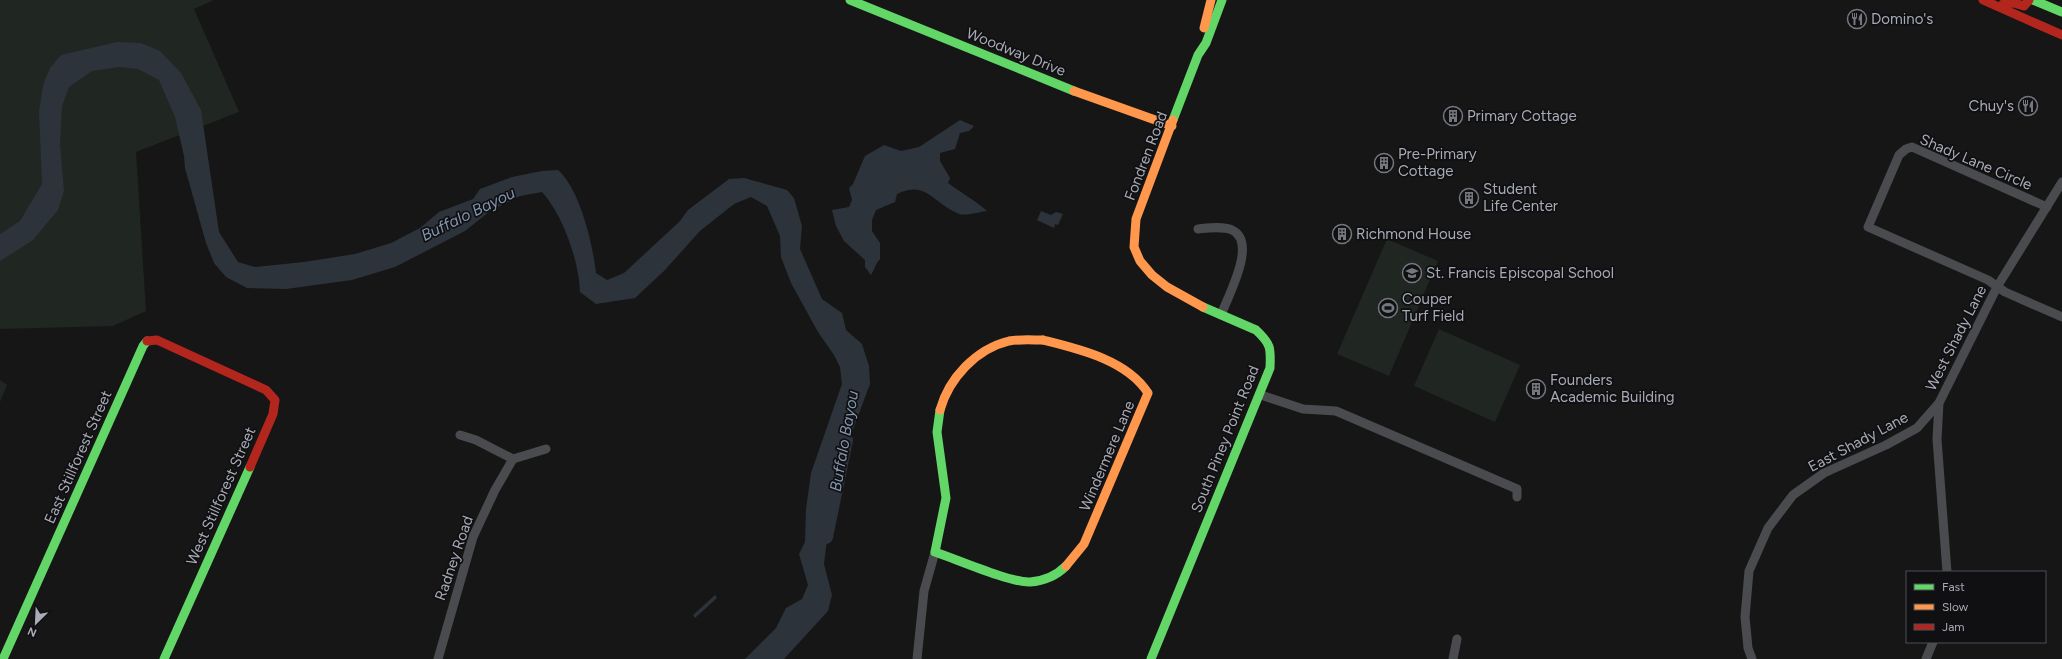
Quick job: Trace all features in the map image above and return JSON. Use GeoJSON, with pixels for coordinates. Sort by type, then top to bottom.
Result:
{"type":"FeatureCollection","features":[{"type":"Feature","properties":{"kind":"street","name":"Woodway Drive"},"geometry":{"type":"LineString","coordinates":[[850,0],[1047,82],[1172,126]]}},
{"type":"Feature","properties":{"kind":"street","name":"Fondren Road"},"geometry":{"type":"LineString","coordinates":[[1144,267],[1134,248],[1133,236],[1136,219],[1198,55],[1211,0]]}},
{"type":"Feature","properties":{"kind":"street","name":"Fondren Road"},"geometry":{"type":"LineString","coordinates":[[1198,55],[1206,43],[1222,0]]}},
{"type":"Feature","properties":{"kind":"street"},"geometry":{"type":"LineString","coordinates":[[1983,0],[2062,35]]}},
{"type":"Feature","properties":{"kind":"street"},"geometry":{"type":"LineString","coordinates":[[1993,4],[2014,4],[2024,6],[2029,0]]}},
{"type":"Feature","properties":{"kind":"street"},"geometry":{"type":"LineString","coordinates":[[2033,0],[2062,12]]}},
{"type":"Feature","properties":{"kind":"street"},"geometry":{"type":"LineString","coordinates":[[2037,24],[2047,17],[2062,22]]}},
{"type":"Feature","properties":{"kind":"street","name":"Shady Lane Circle"},"geometry":{"type":"LineString","coordinates":[[1997,286],[1988,280],[1868,227],[1900,155],[1912,147],[2047,207]]}},
{"type":"Feature","properties":{"kind":"street","name":"West Shady Lane"},"geometry":{"type":"LineString","coordinates":[[1947,571],[1937,439],[1939,403],[1997,286],[2062,182]]}},
{"type":"Feature","properties":{"kind":"street"},"geometry":{"type":"LineString","coordinates":[[1198,229],[1214,227],[1232,231],[1242,240],[1244,256],[1221,315]]}},
{"type":"Feature","properties":{"kind":"street","name":"South Piney Point Road"},"geometry":{"type":"LineString","coordinates":[[1144,267],[1161,284],[1221,315],[1256,330],[1269,341],[1271,348],[1270,368],[1261,394],[1151,659]]}},
{"type":"Feature","properties":{"kind":"street"},"geometry":{"type":"LineString","coordinates":[[1997,286],[2005,292],[2062,317]]}},
{"type":"Feature","properties":{"kind":"street","name":"East Stillforest Street"},"geometry":{"type":"LineString","coordinates":[[4,659],[143,346],[148,340],[158,340],[222,369]]}},
{"type":"Feature","properties":{"kind":"street","name":"Windermere Lane"},"geometry":{"type":"LineString","coordinates":[[917,659],[924,591],[935,552],[946,499],[937,431],[941,408],[950,385],[970,361],[986,351],[1009,342],[1043,340],[1074,347],[1112,363],[1144,384],[1148,393],[1147,398],[1084,544],[1073,560],[1057,575],[1030,582],[1015,580],[935,552]]}},
{"type":"Feature","properties":{"kind":"street","name":"West Stillforest Street"},"geometry":{"type":"LineString","coordinates":[[164,659],[273,414],[275,400],[266,390],[222,369]]}},
{"type":"Feature","properties":{"kind":"street"},"geometry":{"type":"LineString","coordinates":[[1261,394],[1303,409],[1336,411],[1517,489],[1518,497]]}},
{"type":"Feature","properties":{"kind":"street","name":"East Shady Lane"},"geometry":{"type":"LineString","coordinates":[[1752,659],[1748,648],[1745,618],[1749,571],[1768,528],[1793,495],[1824,473],[1886,445],[1917,428],[1939,403]]}},
{"type":"Feature","properties":{"kind":"street"},"geometry":{"type":"LineString","coordinates":[[460,435],[476,440],[513,459],[546,449]]}},
{"type":"Feature","properties":{"kind":"street","name":"Radney Road"},"geometry":{"type":"LineString","coordinates":[[438,659],[473,538],[495,490],[513,459]]}},
{"type":"Feature","properties":{"kind":"street"},"geometry":{"type":"LineString","coordinates":[[1453,659],[1457,639]]}},
{"type":"Feature","properties":{"kind":"street"},"geometry":{"type":"LineString","coordinates":[[1926,659],[1933,643]]}},
{"type":"Feature","properties":{"kind":"shaded area"},"geometry":{"type":"Polygon","coordinates":[[[0,0],[214,0],[194,9],[239,112],[136,152],[146,311],[113,326],[0,329],[0,0]]]}},
{"type":"Feature","properties":{"kind":"shaded area","name":"Couper Turf Field"},"geometry":{"type":"Polygon","coordinates":[[[1387,239],[1438,261],[1389,376],[1337,354],[1387,239]]]}},
{"type":"Feature","properties":{"kind":"shaded area"},"geometry":{"type":"Polygon","coordinates":[[[1439,329],[1520,365],[1495,422],[1414,386],[1439,329]]]}},
{"type":"Feature","properties":{"kind":"shaded area"},"geometry":{"type":"Polygon","coordinates":[[[0,380],[7,385],[0,402],[0,380]]]}},
{"type":"Feature","properties":{"kind":"water"},"geometry":{"type":"Polygon","coordinates":[[[117,42],[141,43],[160,51],[181,73],[201,110],[219,232],[238,262],[255,267],[304,262],[355,254],[391,243],[420,228],[439,212],[473,199],[480,189],[512,177],[542,171],[558,170],[573,190],[579,204],[592,248],[596,273],[607,280],[624,273],[680,221],[688,210],[729,179],[744,178],[787,190],[794,198],[802,226],[800,249],[822,299],[842,313],[846,330],[862,344],[869,366],[870,384],[834,480],[824,564],[832,595],[828,611],[784,659],[745,659],[776,628],[786,608],[802,599],[808,585],[799,554],[805,542],[806,509],[811,473],[842,384],[840,367],[834,355],[818,332],[791,283],[781,257],[780,236],[767,206],[751,197],[734,204],[700,231],[664,271],[635,298],[596,304],[580,292],[577,267],[568,239],[557,213],[542,192],[520,196],[490,211],[465,231],[395,267],[352,280],[286,289],[247,288],[226,277],[214,263],[206,243],[185,168],[184,156],[175,117],[159,80],[138,69],[120,67],[92,71],[69,87],[62,106],[60,144],[64,191],[58,210],[33,240],[0,261],[0,234],[20,221],[42,184],[39,112],[43,85],[50,68],[61,55],[117,42]]]}},
{"type":"Feature","properties":{"kind":"water"},"geometry":{"type":"Polygon","coordinates":[[[960,120],[974,126],[969,131],[960,133],[955,149],[940,153],[940,161],[950,178],[948,183],[978,203],[987,211],[960,214],[922,191],[907,190],[897,194],[895,202],[876,210],[872,220],[872,231],[880,243],[880,259],[871,275],[865,267],[865,260],[844,241],[836,226],[832,210],[849,207],[852,200],[849,188],[853,184],[865,156],[884,145],[901,151],[919,147],[960,120]]]}},
{"type":"Feature","properties":{"kind":"water"},"geometry":{"type":"Polygon","coordinates":[[[1041,211],[1051,215],[1056,212],[1063,214],[1058,225],[1055,224],[1054,228],[1037,220],[1041,211]]]}},
{"type":"Feature","properties":{"kind":"water"},"geometry":{"type":"Polygon","coordinates":[[[715,595],[717,598],[695,618],[693,615],[715,595]]]}},
{"type":"Feature","properties":{"kind":"waterway","name":"Buffalo Bayou"},"geometry":{"type":"LineString","coordinates":[[826,537],[846,440]]}},
{"type":"Feature","properties":{"kind":"traffic: fast"},"geometry":{"type":"LineString","coordinates":[[850,0],[1074,91]]}},
{"type":"Feature","properties":{"kind":"traffic: fast"},"geometry":{"type":"LineString","coordinates":[[1173,120],[1198,55],[1206,43],[1222,0]]}},
{"type":"Feature","properties":{"kind":"traffic: fast"},"geometry":{"type":"LineString","coordinates":[[2033,0],[2062,12]]}},
{"type":"Feature","properties":{"kind":"traffic: fast"},"geometry":{"type":"LineString","coordinates":[[1151,659],[1270,368],[1269,347],[1265,339],[1256,330],[1203,307]]}},
{"type":"Feature","properties":{"kind":"traffic: fast"},"geometry":{"type":"LineString","coordinates":[[3,659],[143,346],[147,341]]}},
{"type":"Feature","properties":{"kind":"traffic: fast"},"geometry":{"type":"LineString","coordinates":[[940,410],[937,432],[946,498],[935,552],[997,575],[1010,579],[1030,582],[1045,579],[1054,575],[1066,566]]}},
{"type":"Feature","properties":{"kind":"traffic: fast"},"geometry":{"type":"LineString","coordinates":[[164,659],[250,467]]}},
{"type":"Feature","properties":{"kind":"traffic: slow"},"geometry":{"type":"LineString","coordinates":[[1204,28],[1211,0]]}},
{"type":"Feature","properties":{"kind":"traffic: slow"},"geometry":{"type":"LineString","coordinates":[[1074,91],[1172,126]]}},
{"type":"Feature","properties":{"kind":"traffic: slow"},"geometry":{"type":"LineString","coordinates":[[1173,120],[1136,219],[1134,247],[1140,261],[1152,275],[1167,287],[1203,307]]}},
{"type":"Feature","properties":{"kind":"traffic: slow"},"geometry":{"type":"LineString","coordinates":[[1043,340],[1072,347],[1115,364],[1128,372],[1148,393],[1084,544],[1066,566]]}},
{"type":"Feature","properties":{"kind":"traffic: slow"},"geometry":{"type":"LineString","coordinates":[[940,410],[944,398],[957,376],[975,358],[997,345],[1009,341],[1043,340]]}},
{"type":"Feature","properties":{"kind":"traffic: jam"},"geometry":{"type":"LineString","coordinates":[[1983,0],[2062,35]]}},
{"type":"Feature","properties":{"kind":"traffic: jam"},"geometry":{"type":"LineString","coordinates":[[2003,4],[2014,3],[2024,6],[2029,0]]}},
{"type":"Feature","properties":{"kind":"traffic: jam"},"geometry":{"type":"LineString","coordinates":[[147,341],[157,340],[266,390],[275,400],[273,414],[250,467]]}},
{"type":"Feature","properties":{"kind":"place","name":"Domino's"},"geometry":{"type":"Point","coordinates":[1857,19]}},
{"type":"Feature","properties":{"kind":"place","name":"Chuy's"},"geometry":{"type":"Point","coordinates":[2028,106]}},
{"type":"Feature","properties":{"kind":"place","name":"Primary Cottage"},"geometry":{"type":"Point","coordinates":[1453,116]}},
{"type":"Feature","properties":{"kind":"place","name":"Pre-Primary Cottage"},"geometry":{"type":"Point","coordinates":[1384,163]}},
{"type":"Feature","properties":{"kind":"place","name":"Student Life Center"},"geometry":{"type":"Point","coordinates":[1469,198]}},
{"type":"Feature","properties":{"kind":"place","name":"Richmond House"},"geometry":{"type":"Point","coordinates":[1342,234]}},
{"type":"Feature","properties":{"kind":"place","name":"St. Francis Episcopal School"},"geometry":{"type":"Point","coordinates":[1412,273]}},
{"type":"Feature","properties":{"kind":"place","name":"Couper Turf Field"},"geometry":{"type":"Point","coordinates":[1388,308]}},
{"type":"Feature","properties":{"kind":"place","name":"Founders Academic Building"},"geometry":{"type":"Point","coordinates":[1536,389]}}]}
